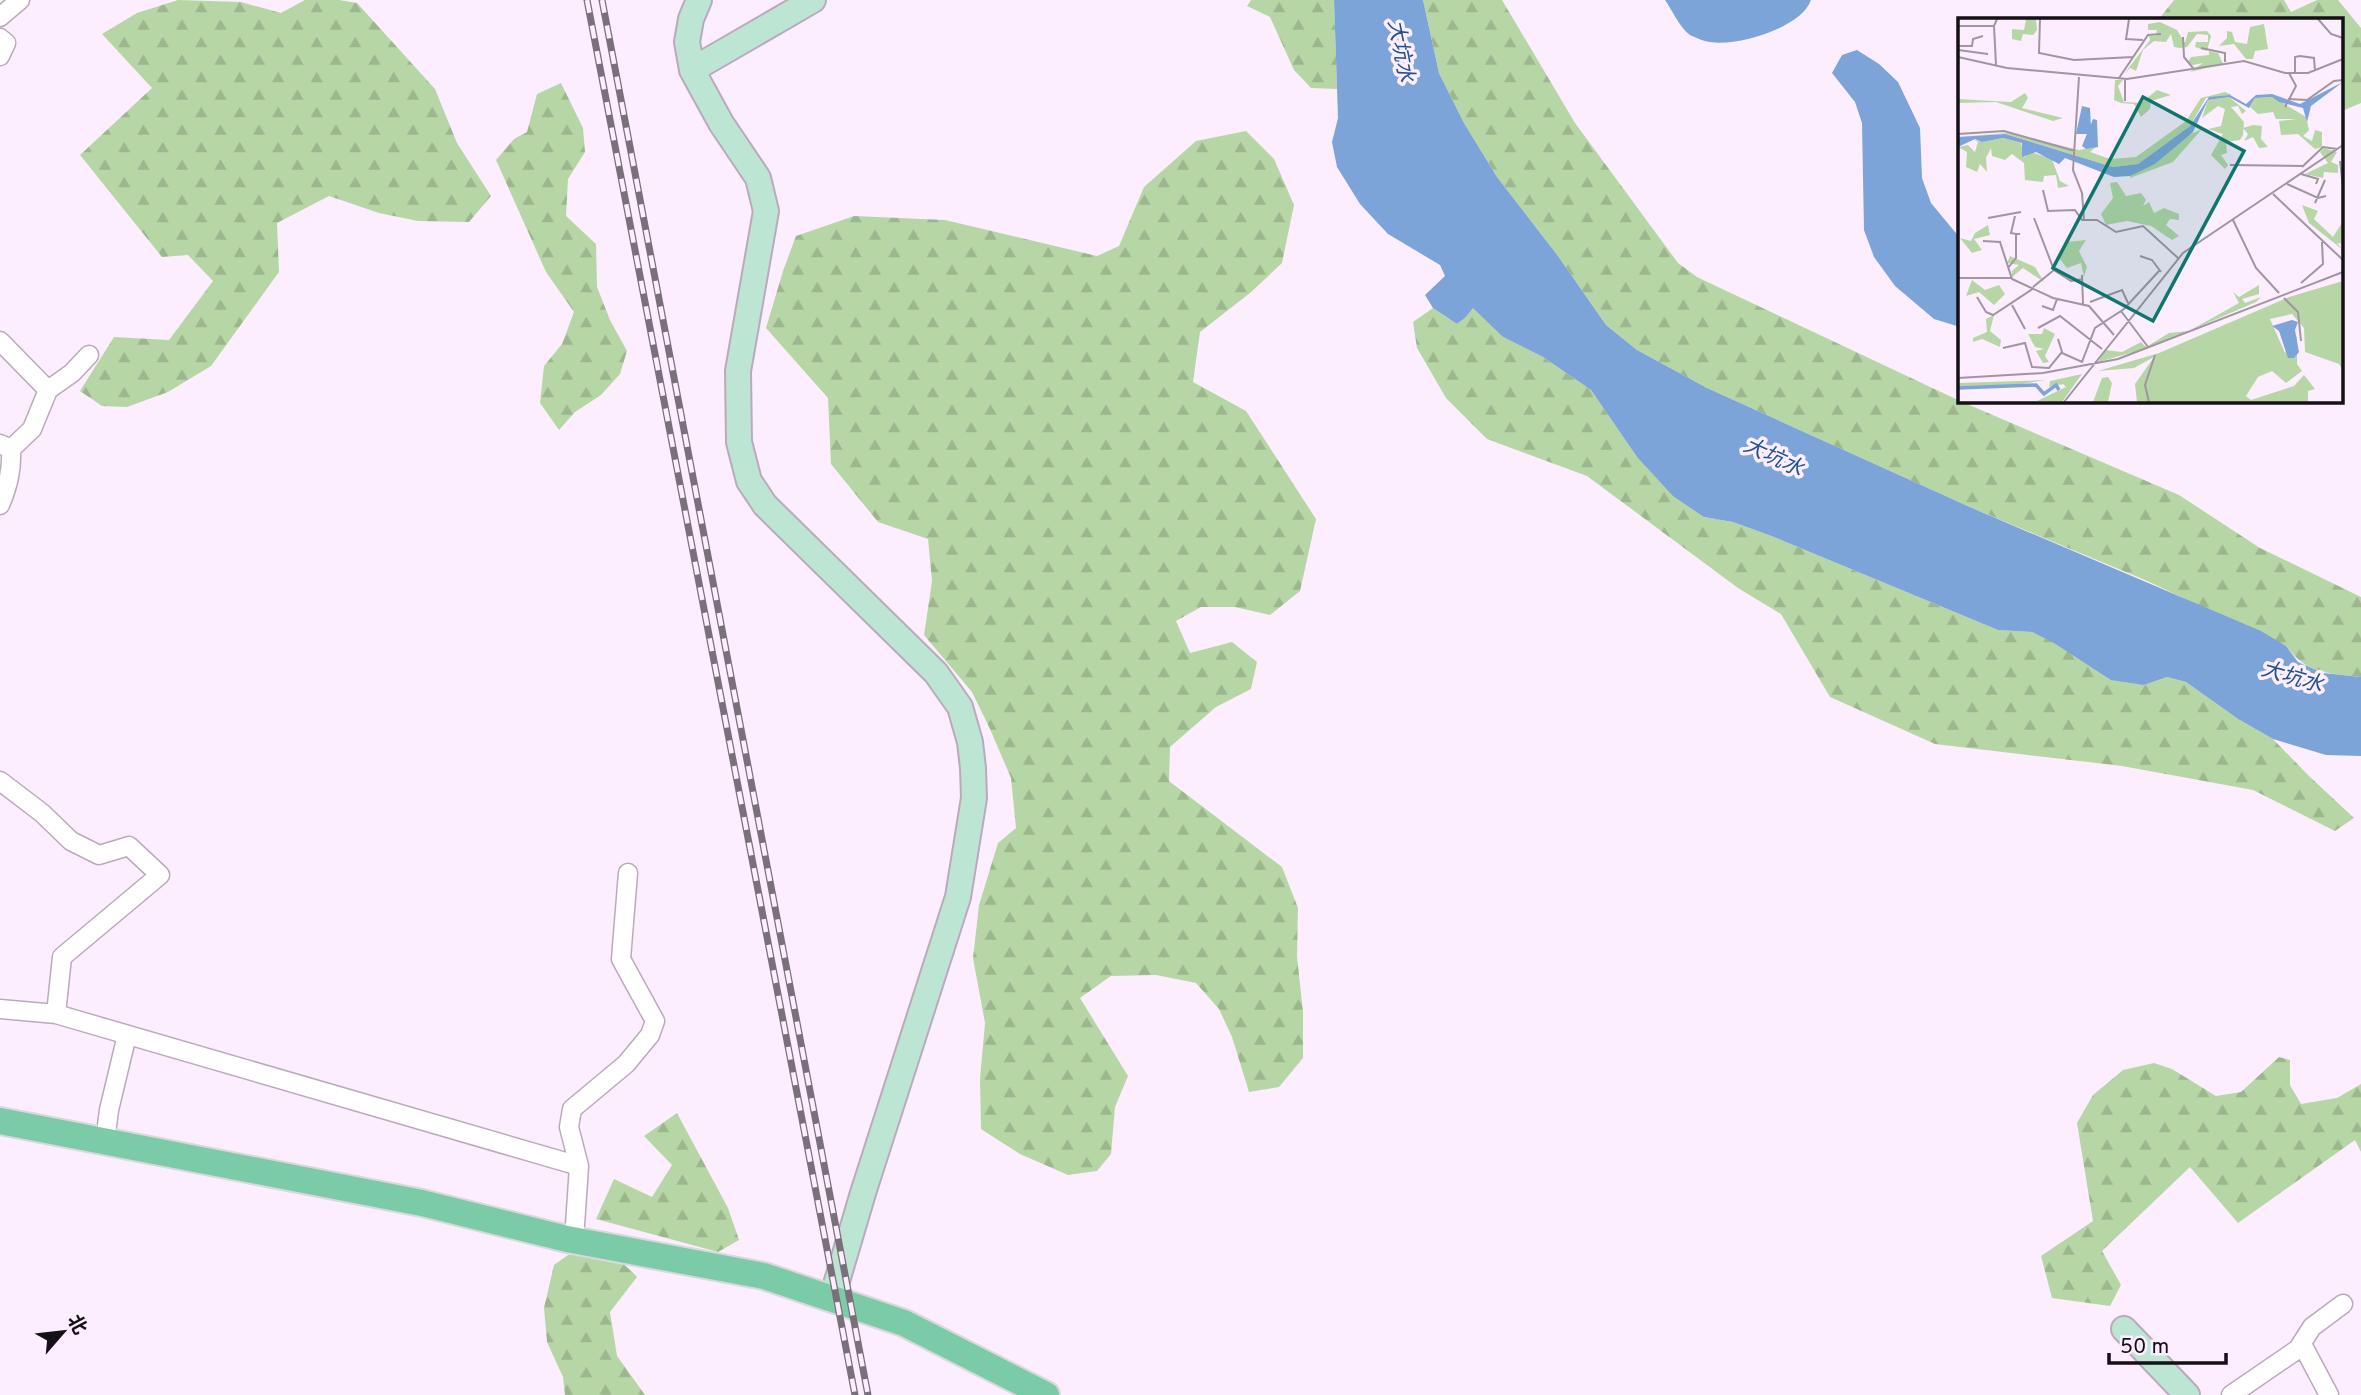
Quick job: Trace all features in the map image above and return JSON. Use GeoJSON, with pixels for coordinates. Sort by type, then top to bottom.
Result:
{"type":"FeatureCollection","features":[{"type":"Feature","properties":{"kind":"main road"},"geometry":{"type":"LineString","coordinates":[[0,1121],[422,1203],[574,1240],[764,1276],[904,1323],[1046,1395]]}},
{"type":"Feature","properties":{"kind":"street"},"geometry":{"type":"LineString","coordinates":[[0,17],[20,0]]}},
{"type":"Feature","properties":{"kind":"street"},"geometry":{"type":"LineString","coordinates":[[699,0],[691,19],[687,42],[692,70],[721,123],[758,178],[766,211],[738,370],[739,442],[750,481],[765,505],[936,673],[960,707],[970,741],[973,768],[974,798],[958,897],[832,1298]]}},
{"type":"Feature","properties":{"kind":"street"},"geometry":{"type":"LineString","coordinates":[[692,70],[813,0]]}},
{"type":"Feature","properties":{"kind":"street"},"geometry":{"type":"LineString","coordinates":[[0,38],[6,43],[0,56]]}},
{"type":"Feature","properties":{"kind":"street"},"geometry":{"type":"LineString","coordinates":[[0,341],[48,390]]}},
{"type":"Feature","properties":{"kind":"street"},"geometry":{"type":"LineString","coordinates":[[0,505],[10,478],[5,446],[32,429],[48,390],[72,373],[89,355]]}},
{"type":"Feature","properties":{"kind":"street"},"geometry":{"type":"LineString","coordinates":[[0,781],[71,841],[99,855],[129,846],[160,876],[62,957],[56,1014]]}},
{"type":"Feature","properties":{"kind":"street"},"geometry":{"type":"LineString","coordinates":[[574,1240],[579,1166],[569,1127],[572,1109],[626,1064],[650,1034],[655,1021],[621,959],[628,873]]}},
{"type":"Feature","properties":{"kind":"street"},"geometry":{"type":"LineString","coordinates":[[0,1009],[56,1014],[579,1166]]}},
{"type":"Feature","properties":{"kind":"street"},"geometry":{"type":"LineString","coordinates":[[105,1141],[109,1110],[127,1035]]}},
{"type":"Feature","properties":{"kind":"street"},"geometry":{"type":"LineString","coordinates":[[2231,1395],[2298,1349],[2312,1327],[2343,1304]]}},
{"type":"Feature","properties":{"kind":"street"},"geometry":{"type":"LineString","coordinates":[[2124,1329],[2188,1395]]}},
{"type":"Feature","properties":{"kind":"street"},"geometry":{"type":"LineString","coordinates":[[2302,1344],[2329,1395]]}},
{"type":"Feature","properties":{"kind":"green space"},"geometry":{"type":"Polygon","coordinates":[[[178,0],[241,2],[281,13],[305,0],[357,3],[435,89],[457,143],[491,196],[469,222],[418,221],[379,213],[329,196],[277,223],[279,272],[211,366],[168,392],[127,407],[102,406],[80,391],[114,337],[169,340],[213,281],[188,255],[162,257],[80,155],[152,88],[102,34],[137,13],[178,0]]]}},
{"type":"Feature","properties":{"kind":"green space"},"geometry":{"type":"Polygon","coordinates":[[[1251,0],[1334,0],[1337,89],[1311,88],[1294,70],[1270,17],[1247,6],[1251,0]]]}},
{"type":"Feature","properties":{"kind":"green space"},"geometry":{"type":"Polygon","coordinates":[[[1423,0],[1502,0],[1575,123],[1678,263],[1697,277],[1958,402],[2179,495],[2260,548],[2361,597],[2361,677],[2319,671],[2302,663],[2286,646],[2145,580],[1972,508],[1707,388],[1637,350],[1606,325],[1558,256],[1497,177],[1464,123],[1439,73],[1423,0]]]}},
{"type":"Feature","properties":{"kind":"green space"},"geometry":{"type":"Polygon","coordinates":[[[2174,0],[2284,0],[2291,12],[2317,0],[2338,0],[2361,28],[2361,103],[2344,110],[2344,18],[2160,18],[2174,0]]]}},
{"type":"Feature","properties":{"kind":"green space"},"geometry":{"type":"Polygon","coordinates":[[[561,83],[583,128],[585,152],[568,179],[566,216],[596,244],[597,287],[610,320],[627,351],[620,374],[601,395],[575,412],[559,430],[540,403],[544,366],[562,344],[574,312],[546,272],[496,160],[514,139],[527,132],[537,94],[561,83]]]}},
{"type":"Feature","properties":{"kind":"green space"},"geometry":{"type":"Polygon","coordinates":[[[1246,131],[1274,159],[1294,205],[1282,263],[1250,293],[1200,332],[1193,382],[1246,411],[1316,519],[1300,591],[1270,615],[1235,607],[1201,607],[1176,621],[1190,653],[1232,642],[1257,662],[1251,689],[1216,707],[1170,747],[1169,781],[1282,867],[1298,908],[1297,956],[1303,1012],[1303,1058],[1279,1087],[1249,1092],[1232,1037],[1219,1009],[1196,983],[1156,975],[1111,976],[1080,998],[1128,1076],[1115,1107],[1111,1154],[1097,1171],[1068,1175],[1020,1154],[981,1129],[980,1078],[985,1023],[973,958],[979,905],[998,843],[1016,828],[1011,778],[990,729],[972,692],[924,635],[932,581],[928,539],[878,522],[831,464],[828,398],[766,328],[796,236],[854,216],[945,220],[1097,256],[1119,246],[1144,187],[1196,141],[1246,131]]]}},
{"type":"Feature","properties":{"kind":"green space"},"geometry":{"type":"Polygon","coordinates":[[[1473,307],[1503,337],[1543,357],[1591,390],[1637,457],[1704,517],[1733,522],[1774,537],[1998,630],[2032,632],[2144,685],[2167,677],[2186,682],[2238,719],[2273,739],[2354,818],[2335,831],[2253,790],[2122,766],[1935,744],[1830,697],[1781,614],[1738,588],[1587,476],[1487,439],[1446,398],[1417,348],[1413,322],[1433,308],[1457,324],[1473,307]]]}},
{"type":"Feature","properties":{"kind":"green space"},"geometry":{"type":"Polygon","coordinates":[[[2279,1057],[2290,1060],[2290,1085],[2301,1104],[2337,1098],[2361,1084],[2361,1152],[2355,1140],[2238,1223],[2190,1167],[2102,1251],[2121,1285],[2110,1306],[2052,1298],[2041,1256],[2093,1221],[2077,1123],[2093,1095],[2123,1070],[2154,1063],[2172,1069],[2216,1096],[2241,1092],[2279,1057]]]}},
{"type":"Feature","properties":{"kind":"green space"},"geometry":{"type":"Polygon","coordinates":[[[677,1113],[728,1208],[739,1240],[718,1252],[596,1219],[614,1179],[652,1197],[672,1165],[644,1136],[677,1113]]]}},
{"type":"Feature","properties":{"kind":"green space"},"geometry":{"type":"Polygon","coordinates":[[[568,1255],[614,1259],[637,1277],[610,1312],[617,1356],[645,1395],[565,1395],[563,1377],[547,1342],[544,1308],[554,1265],[568,1255]]]}},
{"type":"Feature","properties":{"kind":"water","name":"大坑水"},"geometry":{"type":"Polygon","coordinates":[[[1334,0],[1423,0],[1439,73],[1464,123],[1497,177],[1558,256],[1606,325],[1637,350],[1707,388],[1972,508],[2261,631],[2286,646],[2298,662],[2323,673],[2361,677],[2361,756],[2326,755],[2273,739],[2238,719],[2186,682],[2167,677],[2144,685],[2111,680],[2032,632],[1998,630],[1774,537],[1733,522],[1704,517],[1673,496],[1637,457],[1591,390],[1543,357],[1503,337],[1473,308],[1457,324],[1433,308],[1425,295],[1445,276],[1440,265],[1388,234],[1360,204],[1337,167],[1332,142],[1338,118],[1334,0]]]}},
{"type":"Feature","properties":{"kind":"water"},"geometry":{"type":"Polygon","coordinates":[[[1665,0],[1811,0],[1805,10],[1781,27],[1748,39],[1717,43],[1705,41],[1686,32],[1665,0]]]}},
{"type":"Feature","properties":{"kind":"water"},"geometry":{"type":"Polygon","coordinates":[[[1857,50],[1879,64],[1898,82],[1920,128],[1922,178],[1931,203],[1958,236],[1958,326],[1934,319],[1895,286],[1874,257],[1864,230],[1862,123],[1855,102],[1832,73],[1842,55],[1857,50]]]}},
{"type":"Feature","properties":{"kind":"railway"},"geometry":{"type":"LineString","coordinates":[[587,0],[855,1395]]}},
{"type":"Feature","properties":{"kind":"railway"},"geometry":{"type":"LineString","coordinates":[[602,0],[868,1395]]}}]}
